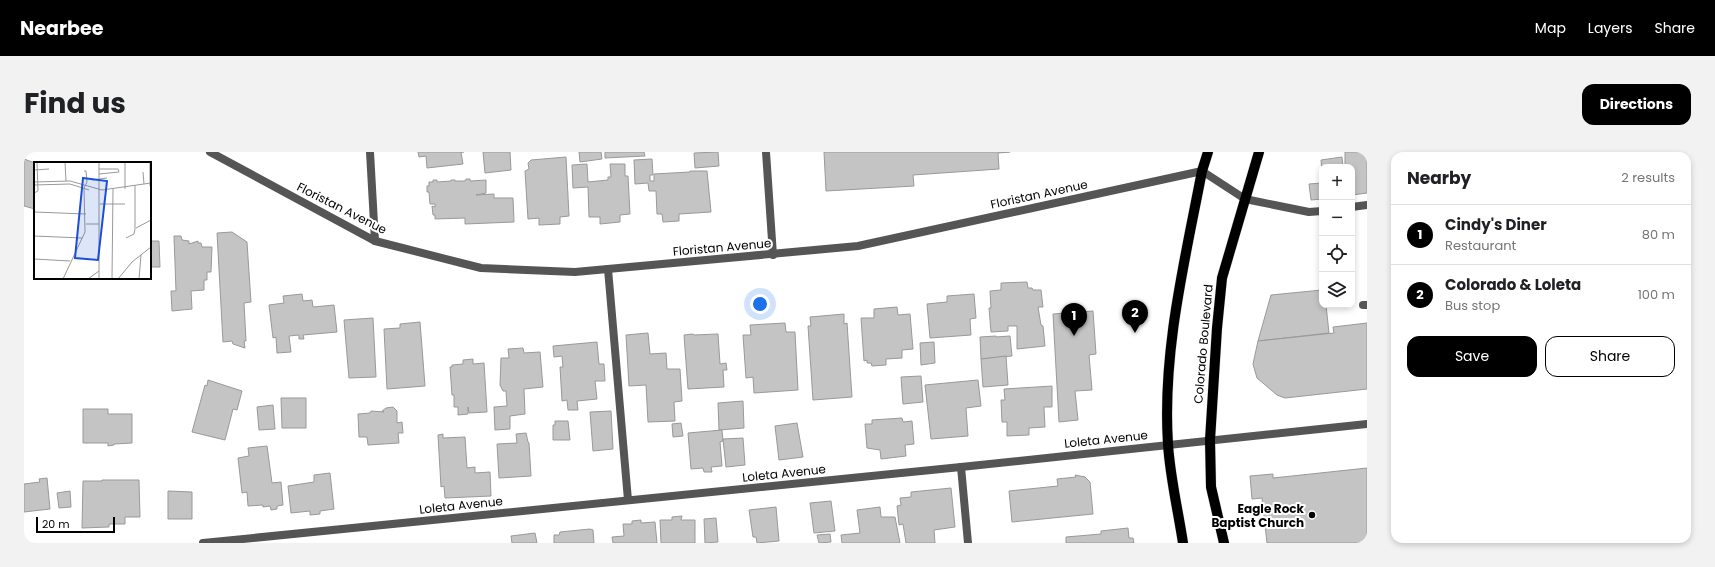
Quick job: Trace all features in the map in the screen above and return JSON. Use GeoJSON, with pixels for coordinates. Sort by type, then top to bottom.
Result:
{"type":"FeatureCollection","features":[{"type":"Feature","properties":{"kind":"main road"},"geometry":{"type":"LineString","coordinates":[[1183,543],[1168,445],[1168,404],[1174,324],[1202,171],[1208,152]]}},
{"type":"Feature","properties":{"kind":"main road","name":"Colorado Boulevard"},"geometry":{"type":"LineString","coordinates":[[1224,543],[1211,487],[1210,440],[1211,405],[1222,278],[1259,152]]}},
{"type":"Feature","properties":{"kind":"street","name":"Floristan Avenue"},"geometry":{"type":"LineString","coordinates":[[210,152],[375,240],[481,268],[575,272],[858,246],[1202,171]]}},
{"type":"Feature","properties":{"kind":"street"},"geometry":{"type":"LineString","coordinates":[[370,152],[375,240]]}},
{"type":"Feature","properties":{"kind":"street"},"geometry":{"type":"LineString","coordinates":[[766,152],[772,255]]}},
{"type":"Feature","properties":{"kind":"street"},"geometry":{"type":"LineString","coordinates":[[1202,171],[1245,199],[1308,212],[1319,211]]}},
{"type":"Feature","properties":{"kind":"street"},"geometry":{"type":"LineString","coordinates":[[1355,207],[1367,205]]}},
{"type":"Feature","properties":{"kind":"street"},"geometry":{"type":"LineString","coordinates":[[608,269],[628,500]]}},
{"type":"Feature","properties":{"kind":"street","name":"Loleta Avenue"},"geometry":{"type":"LineString","coordinates":[[203,543],[961,467],[1367,424]]}},
{"type":"Feature","properties":{"kind":"street"},"geometry":{"type":"LineString","coordinates":[[961,467],[968,543]]}},
{"type":"Feature","properties":{"kind":"building"},"geometry":{"type":"Polygon","coordinates":[[[418,152],[461,152],[463,164],[427,168],[426,156],[419,157],[418,152]]]}},
{"type":"Feature","properties":{"kind":"building"},"geometry":{"type":"Polygon","coordinates":[[[483,152],[510,152],[511,170],[485,173],[483,152]]]}},
{"type":"Feature","properties":{"kind":"building"},"geometry":{"type":"Polygon","coordinates":[[[579,152],[601,152],[602,159],[580,162],[579,152]]]}},
{"type":"Feature","properties":{"kind":"building"},"geometry":{"type":"Polygon","coordinates":[[[605,152],[644,152],[645,156],[605,158],[605,152]]]}},
{"type":"Feature","properties":{"kind":"building"},"geometry":{"type":"Polygon","coordinates":[[[718,152],[719,166],[695,168],[694,153],[718,152]]]}},
{"type":"Feature","properties":{"kind":"building"},"geometry":{"type":"Polygon","coordinates":[[[824,152],[1010,152],[998,153],[999,169],[913,175],[914,186],[826,191],[824,152]]]}},
{"type":"Feature","properties":{"kind":"building"},"geometry":{"type":"Polygon","coordinates":[[[1345,152],[1367,152],[1367,193],[1355,195],[1355,164],[1345,164],[1345,152]]]}},
{"type":"Feature","properties":{"kind":"building"},"geometry":{"type":"Polygon","coordinates":[[[566,157],[569,216],[560,217],[560,224],[539,225],[539,218],[528,219],[525,171],[529,169],[528,163],[531,160],[566,157]]]}},
{"type":"Feature","properties":{"kind":"building"},"geometry":{"type":"Polygon","coordinates":[[[1342,157],[1343,164],[1321,164],[1321,160],[1342,157]]]}},
{"type":"Feature","properties":{"kind":"building"},"geometry":{"type":"Polygon","coordinates":[[[24,159],[34,163],[34,209],[24,206],[24,159]]]}},
{"type":"Feature","properties":{"kind":"building"},"geometry":{"type":"Polygon","coordinates":[[[652,159],[653,175],[650,175],[650,181],[654,181],[654,174],[707,171],[711,212],[679,214],[679,221],[663,222],[662,214],[657,214],[656,191],[649,191],[648,183],[635,184],[634,160],[652,159]]]}},
{"type":"Feature","properties":{"kind":"building"},"geometry":{"type":"Polygon","coordinates":[[[587,164],[588,182],[608,180],[608,177],[611,177],[610,164],[625,164],[625,176],[628,176],[630,214],[620,215],[620,222],[600,224],[600,217],[589,217],[588,187],[573,188],[572,165],[587,164]]]}},
{"type":"Feature","properties":{"kind":"building"},"geometry":{"type":"Polygon","coordinates":[[[466,179],[470,179],[470,181],[486,180],[486,193],[476,195],[494,194],[494,198],[513,198],[514,222],[465,224],[465,218],[435,219],[432,206],[435,207],[435,204],[430,204],[429,192],[427,192],[429,182],[433,182],[433,180],[437,180],[437,182],[451,180],[465,181],[466,179]]]}},
{"type":"Feature","properties":{"kind":"building"},"geometry":{"type":"Polygon","coordinates":[[[1319,183],[1319,199],[1311,200],[1309,184],[1319,183]]]}},
{"type":"Feature","properties":{"kind":"building"},"geometry":{"type":"Polygon","coordinates":[[[232,232],[247,242],[251,302],[244,303],[245,348],[233,344],[232,341],[223,342],[217,233],[232,232]]]}},
{"type":"Feature","properties":{"kind":"building"},"geometry":{"type":"Polygon","coordinates":[[[174,236],[181,236],[182,240],[189,241],[189,244],[198,241],[198,243],[201,243],[202,247],[212,247],[211,272],[207,272],[207,280],[204,280],[204,290],[191,291],[192,309],[172,311],[171,291],[176,291],[174,236]]]}},
{"type":"Feature","properties":{"kind":"building"},"geometry":{"type":"Polygon","coordinates":[[[151,241],[159,241],[160,267],[151,267],[151,241]]]}},
{"type":"Feature","properties":{"kind":"building"},"geometry":{"type":"Polygon","coordinates":[[[1027,282],[1028,288],[1032,288],[1033,290],[1041,290],[1043,307],[1038,307],[1041,325],[1043,326],[1045,346],[1017,349],[1017,326],[1008,326],[1008,331],[991,332],[989,308],[991,308],[990,291],[1001,290],[1001,283],[1027,282]]]}},
{"type":"Feature","properties":{"kind":"building"},"geometry":{"type":"Polygon","coordinates":[[[1319,290],[1319,308],[1326,308],[1329,333],[1258,341],[1271,295],[1319,290]]]}},
{"type":"Feature","properties":{"kind":"building"},"geometry":{"type":"Polygon","coordinates":[[[302,294],[303,301],[312,300],[313,307],[334,305],[337,332],[303,335],[304,339],[299,339],[299,335],[289,336],[291,352],[277,353],[276,337],[273,338],[269,305],[284,303],[283,296],[302,294]]]}},
{"type":"Feature","properties":{"kind":"building"},"geometry":{"type":"Polygon","coordinates":[[[974,294],[976,318],[970,319],[971,335],[930,338],[927,304],[947,302],[947,296],[974,294]]]}},
{"type":"Feature","properties":{"kind":"building"},"geometry":{"type":"Polygon","coordinates":[[[897,307],[898,315],[910,314],[913,349],[902,350],[902,358],[886,359],[886,365],[872,366],[871,363],[867,363],[867,360],[864,361],[861,318],[874,318],[874,309],[897,307]]]}},
{"type":"Feature","properties":{"kind":"building"},"geometry":{"type":"Polygon","coordinates":[[[1093,311],[1096,354],[1089,355],[1092,390],[1075,391],[1078,420],[1059,422],[1053,314],[1093,311]]]}},
{"type":"Feature","properties":{"kind":"building"},"geometry":{"type":"Polygon","coordinates":[[[844,314],[844,324],[847,323],[852,397],[813,400],[808,326],[811,326],[810,317],[844,314]]]}},
{"type":"Feature","properties":{"kind":"building"},"geometry":{"type":"Polygon","coordinates":[[[373,318],[376,377],[349,378],[344,320],[373,318]]]}},
{"type":"Feature","properties":{"kind":"building"},"geometry":{"type":"Polygon","coordinates":[[[420,322],[425,386],[387,389],[384,329],[400,328],[400,324],[420,322]]]}},
{"type":"Feature","properties":{"kind":"building"},"geometry":{"type":"Polygon","coordinates":[[[785,323],[786,332],[795,332],[798,390],[754,393],[753,377],[746,378],[743,335],[751,335],[750,325],[785,323]]]}},
{"type":"Feature","properties":{"kind":"building"},"geometry":{"type":"Polygon","coordinates":[[[1367,323],[1367,389],[1285,398],[1277,395],[1257,378],[1253,364],[1258,341],[1334,333],[1333,327],[1367,323]]]}},
{"type":"Feature","properties":{"kind":"building"},"geometry":{"type":"Polygon","coordinates":[[[648,333],[650,354],[666,353],[667,369],[680,369],[682,401],[674,402],[675,421],[648,422],[646,385],[629,386],[626,335],[648,333]]]}},
{"type":"Feature","properties":{"kind":"building"},"geometry":{"type":"Polygon","coordinates":[[[718,334],[720,364],[726,363],[727,370],[723,370],[724,387],[688,389],[684,335],[718,334]]]}},
{"type":"Feature","properties":{"kind":"building"},"geometry":{"type":"Polygon","coordinates":[[[1010,336],[1012,356],[981,359],[980,337],[1010,336]]]}},
{"type":"Feature","properties":{"kind":"building"},"geometry":{"type":"Polygon","coordinates":[[[597,342],[599,364],[604,364],[605,381],[595,381],[597,399],[577,401],[578,410],[568,410],[567,400],[562,401],[560,367],[563,367],[562,356],[554,357],[553,346],[597,342]]]}},
{"type":"Feature","properties":{"kind":"building"},"geometry":{"type":"Polygon","coordinates":[[[934,342],[935,363],[921,365],[920,343],[934,342]]]}},
{"type":"Feature","properties":{"kind":"building"},"geometry":{"type":"Polygon","coordinates":[[[523,348],[524,353],[540,352],[543,387],[524,389],[525,414],[510,416],[510,429],[495,430],[494,407],[507,406],[506,391],[503,391],[500,385],[501,358],[509,358],[508,349],[523,348]]]}},
{"type":"Feature","properties":{"kind":"building"},"geometry":{"type":"Polygon","coordinates":[[[1006,356],[1008,385],[983,387],[981,359],[1006,356]]]}},
{"type":"Feature","properties":{"kind":"building"},"geometry":{"type":"Polygon","coordinates":[[[473,359],[473,364],[484,363],[487,412],[469,413],[468,407],[468,414],[458,415],[458,407],[454,407],[454,395],[452,395],[450,367],[452,367],[452,365],[463,364],[463,360],[473,359]]]}},
{"type":"Feature","properties":{"kind":"building"},"geometry":{"type":"Polygon","coordinates":[[[921,376],[923,402],[903,404],[901,377],[921,376]]]}},
{"type":"Feature","properties":{"kind":"building"},"geometry":{"type":"Polygon","coordinates":[[[208,380],[242,391],[237,410],[233,409],[225,440],[192,432],[205,385],[207,386],[208,380]]]}},
{"type":"Feature","properties":{"kind":"building"},"geometry":{"type":"Polygon","coordinates":[[[978,380],[981,406],[966,408],[968,436],[931,439],[925,385],[978,380]]]}},
{"type":"Feature","properties":{"kind":"building"},"geometry":{"type":"Polygon","coordinates":[[[1052,386],[1052,407],[1044,407],[1045,427],[1029,428],[1029,435],[1007,436],[1007,422],[1002,422],[1001,400],[1005,400],[1004,389],[1052,386]]]}},
{"type":"Feature","properties":{"kind":"building"},"geometry":{"type":"Polygon","coordinates":[[[281,398],[306,398],[306,428],[282,428],[281,398]]]}},
{"type":"Feature","properties":{"kind":"building"},"geometry":{"type":"Polygon","coordinates":[[[743,401],[744,428],[719,430],[718,403],[743,401]]]}},
{"type":"Feature","properties":{"kind":"building"},"geometry":{"type":"Polygon","coordinates":[[[273,405],[275,429],[259,430],[257,407],[273,405]]]}},
{"type":"Feature","properties":{"kind":"building"},"geometry":{"type":"Polygon","coordinates":[[[393,407],[397,411],[397,423],[402,422],[403,433],[398,433],[399,443],[368,445],[367,437],[359,437],[358,414],[370,413],[371,411],[384,412],[382,411],[386,408],[393,407]]]}},
{"type":"Feature","properties":{"kind":"building"},"geometry":{"type":"Polygon","coordinates":[[[83,409],[108,409],[108,414],[132,414],[132,443],[114,444],[108,446],[108,443],[83,443],[83,409]]]}},
{"type":"Feature","properties":{"kind":"building"},"geometry":{"type":"Polygon","coordinates":[[[611,411],[613,449],[593,451],[590,412],[611,411]]]}},
{"type":"Feature","properties":{"kind":"building"},"geometry":{"type":"Polygon","coordinates":[[[902,418],[903,422],[912,421],[914,444],[905,445],[906,456],[881,459],[880,450],[867,448],[865,424],[872,424],[872,420],[902,418]]]}},
{"type":"Feature","properties":{"kind":"building"},"geometry":{"type":"Polygon","coordinates":[[[555,421],[568,421],[570,440],[553,440],[553,425],[555,425],[555,421]]]}},
{"type":"Feature","properties":{"kind":"building"},"geometry":{"type":"Polygon","coordinates":[[[681,423],[683,436],[673,437],[672,424],[681,423]]]}},
{"type":"Feature","properties":{"kind":"building"},"geometry":{"type":"Polygon","coordinates":[[[797,423],[803,457],[779,460],[775,426],[797,423]]]}},
{"type":"Feature","properties":{"kind":"building"},"geometry":{"type":"Polygon","coordinates":[[[722,430],[723,441],[720,442],[722,466],[711,467],[712,472],[704,472],[703,468],[691,469],[688,433],[722,430]]]}},
{"type":"Feature","properties":{"kind":"building"},"geometry":{"type":"Polygon","coordinates":[[[526,433],[529,443],[531,476],[499,478],[497,444],[517,443],[516,434],[526,433]]]}},
{"type":"Feature","properties":{"kind":"building"},"geometry":{"type":"Polygon","coordinates":[[[443,434],[443,438],[465,437],[467,468],[475,467],[475,473],[490,472],[491,496],[445,498],[444,486],[441,487],[438,435],[443,434]]]}},
{"type":"Feature","properties":{"kind":"building"},"geometry":{"type":"Polygon","coordinates":[[[743,438],[745,465],[726,467],[723,439],[743,438]]]}},
{"type":"Feature","properties":{"kind":"building"},"geometry":{"type":"Polygon","coordinates":[[[267,446],[272,483],[281,482],[283,505],[277,506],[277,509],[271,510],[270,506],[248,506],[247,492],[242,493],[238,458],[249,456],[248,448],[267,446]]]}},
{"type":"Feature","properties":{"kind":"building"},"geometry":{"type":"Polygon","coordinates":[[[1367,468],[1367,543],[1267,543],[1262,498],[1252,499],[1250,476],[1273,474],[1273,478],[1367,468]]]}},
{"type":"Feature","properties":{"kind":"building"},"geometry":{"type":"Polygon","coordinates":[[[330,473],[334,509],[320,511],[320,514],[310,515],[310,511],[291,513],[288,486],[314,482],[314,475],[330,473]]]}},
{"type":"Feature","properties":{"kind":"building"},"geometry":{"type":"Polygon","coordinates":[[[1075,475],[1085,477],[1090,482],[1093,514],[1012,522],[1009,491],[1058,486],[1057,479],[1076,477],[1075,475]]]}},
{"type":"Feature","properties":{"kind":"building"},"geometry":{"type":"Polygon","coordinates":[[[47,478],[50,509],[24,512],[24,484],[40,482],[39,479],[47,478]]]}},
{"type":"Feature","properties":{"kind":"building"},"geometry":{"type":"Polygon","coordinates":[[[139,480],[140,517],[125,517],[125,524],[109,524],[109,527],[82,528],[83,481],[139,480]]]}},
{"type":"Feature","properties":{"kind":"building"},"geometry":{"type":"Polygon","coordinates":[[[951,488],[955,527],[934,530],[935,543],[906,543],[903,524],[899,525],[897,506],[901,505],[900,498],[911,497],[911,492],[951,488]]]}},
{"type":"Feature","properties":{"kind":"building"},"geometry":{"type":"Polygon","coordinates":[[[70,491],[71,507],[59,508],[57,493],[70,491]]]}},
{"type":"Feature","properties":{"kind":"building"},"geometry":{"type":"Polygon","coordinates":[[[168,491],[192,492],[192,519],[168,519],[168,491]]]}},
{"type":"Feature","properties":{"kind":"building"},"geometry":{"type":"Polygon","coordinates":[[[831,501],[835,531],[814,533],[810,503],[831,501]]]}},
{"type":"Feature","properties":{"kind":"building"},"geometry":{"type":"Polygon","coordinates":[[[776,507],[779,541],[757,543],[756,537],[753,537],[749,510],[776,507]]]}},
{"type":"Feature","properties":{"kind":"building"},"geometry":{"type":"Polygon","coordinates":[[[880,507],[881,517],[895,517],[900,543],[842,543],[841,535],[860,533],[857,510],[880,507]]]}},
{"type":"Feature","properties":{"kind":"building"},"geometry":{"type":"Polygon","coordinates":[[[682,516],[681,520],[695,520],[695,543],[661,543],[660,520],[672,520],[672,517],[682,516]]]}},
{"type":"Feature","properties":{"kind":"building"},"geometry":{"type":"Polygon","coordinates":[[[716,518],[718,542],[705,543],[704,519],[716,518]]]}},
{"type":"Feature","properties":{"kind":"building"},"geometry":{"type":"Polygon","coordinates":[[[641,520],[641,523],[655,522],[657,543],[613,543],[612,537],[624,536],[623,524],[632,524],[632,521],[641,520]]]}},
{"type":"Feature","properties":{"kind":"building"},"geometry":{"type":"Polygon","coordinates":[[[1128,528],[1129,538],[1133,538],[1134,543],[1066,543],[1066,537],[1101,534],[1101,531],[1128,528]]]}},
{"type":"Feature","properties":{"kind":"building"},"geometry":{"type":"Polygon","coordinates":[[[593,530],[594,543],[554,543],[554,535],[559,535],[560,532],[593,530]]]}},
{"type":"Feature","properties":{"kind":"building"},"geometry":{"type":"Polygon","coordinates":[[[535,533],[537,543],[512,543],[511,536],[535,533]]]}},
{"type":"Feature","properties":{"kind":"building"},"geometry":{"type":"Polygon","coordinates":[[[830,534],[831,542],[819,543],[817,535],[830,534]]]}},
{"type":"Feature","properties":{"kind":"place","name":"Colorado & Loleta"},"geometry":{"type":"Point","coordinates":[1135,333]}},
{"type":"Feature","properties":{"kind":"place","name":"Cindy's Diner"},"geometry":{"type":"Point","coordinates":[1074,336]}},
{"type":"Feature","properties":{"kind":"place","name":"Eagle Rock Baptist Church"},"geometry":{"type":"Point","coordinates":[1312,515]}}]}
